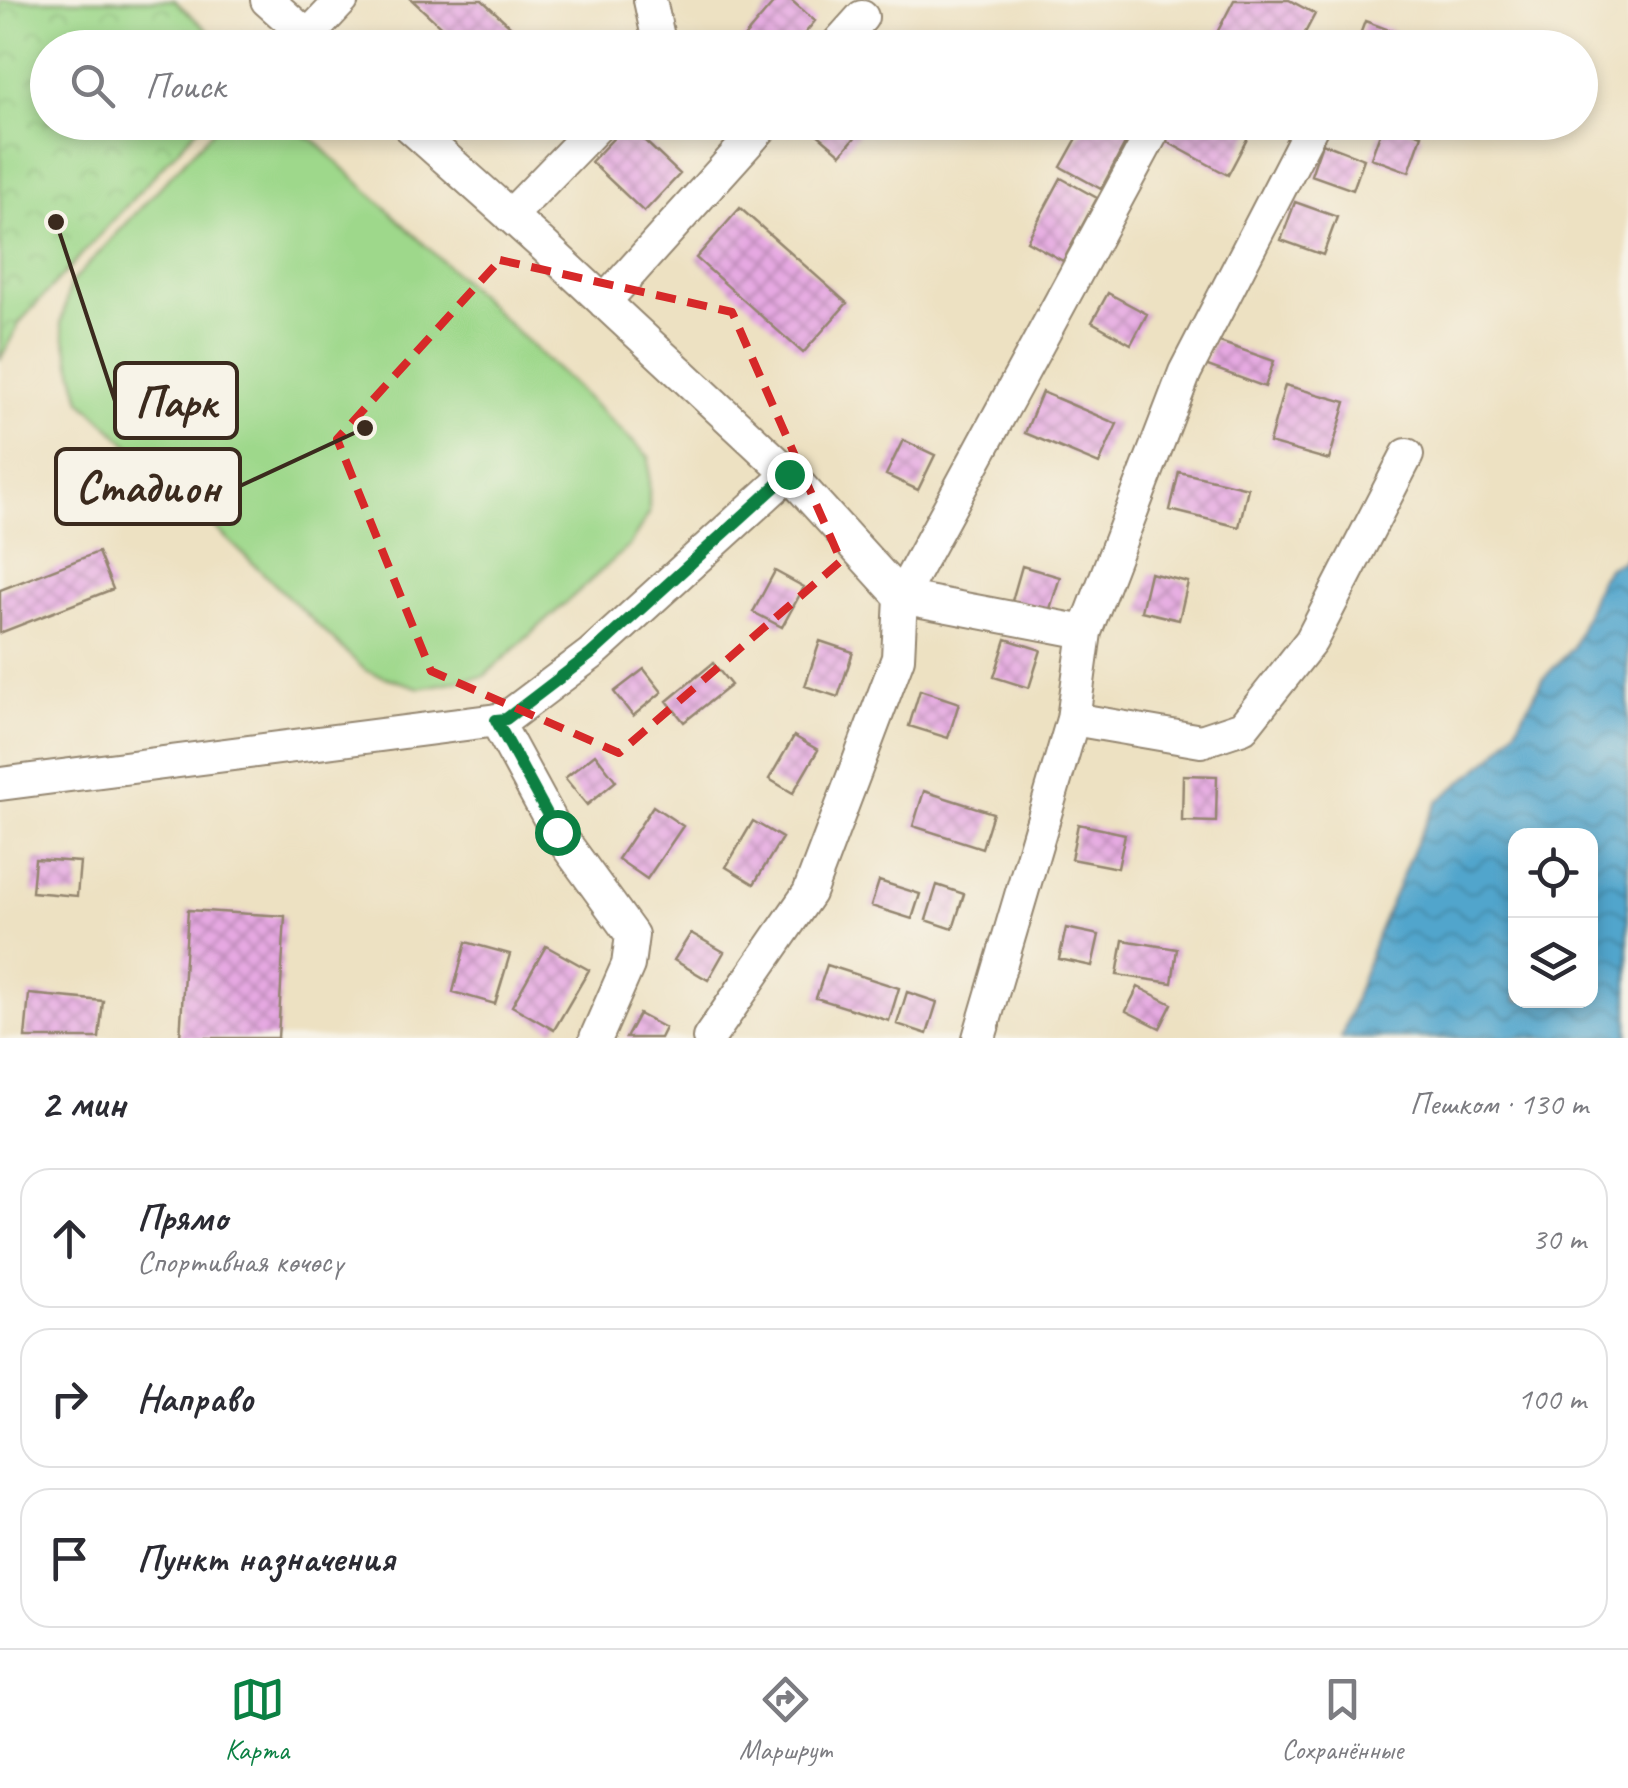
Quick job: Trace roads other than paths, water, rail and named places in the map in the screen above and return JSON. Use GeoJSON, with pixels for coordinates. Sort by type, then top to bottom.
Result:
{"type":"FeatureCollection","features":[{"type":"Feature","properties":{"kind":"street"},"geometry":{"type":"LineString","coordinates":[[267,0],[301,30]]}},
{"type":"Feature","properties":{"kind":"street"},"geometry":{"type":"LineString","coordinates":[[322,30],[342,0]]}},
{"type":"Feature","properties":{"kind":"street"},"geometry":{"type":"LineString","coordinates":[[650,0],[656,30]]}},
{"type":"Feature","properties":{"kind":"street"},"geometry":{"type":"LineString","coordinates":[[850,30],[862,17]]}},
{"type":"Feature","properties":{"kind":"street"},"geometry":{"type":"LineString","coordinates":[[425,140],[789,474],[901,598],[1084,632]]}},
{"type":"Feature","properties":{"kind":"street"},"geometry":{"type":"LineString","coordinates":[[510,216],[584,140]]}},
{"type":"Feature","properties":{"kind":"street"},"geometry":{"type":"LineString","coordinates":[[604,302],[750,140]]}},
{"type":"Feature","properties":{"kind":"street"},"geometry":{"type":"LineString","coordinates":[[709,1038],[810,893],[898,658],[901,598],[1148,140]]}},
{"type":"Feature","properties":{"kind":"street"},"geometry":{"type":"LineString","coordinates":[[978,1038],[1073,719],[1084,632],[1185,372],[1305,140]]}},
{"type":"Feature","properties":{"kind":"street"},"geometry":{"type":"LineString","coordinates":[[1073,719],[1201,740],[1243,726],[1312,640],[1407,454]]}},
{"type":"Feature","properties":{"kind":"street"},"geometry":{"type":"LineString","coordinates":[[0,784],[506,719],[591,654],[789,474]]}},
{"type":"Feature","properties":{"kind":"street"},"geometry":{"type":"LineString","coordinates":[[496,720],[557,832],[632,934],[628,965],[596,1038]]}},
{"type":"Feature","properties":{"kind":"water"},"geometry":{"type":"Polygon","coordinates":[[[1628,550],[1628,1038],[1341,1038],[1377,935],[1438,801],[1494,756],[1514,731],[1543,679],[1573,647],[1599,580],[1609,567],[1623,560],[1628,550]]]}},
{"type":"Feature","properties":{"kind":"place","name":"Парк"},"geometry":{"type":"Point","coordinates":[56,222]}},
{"type":"Feature","properties":{"kind":"place","name":"Стадион"},"geometry":{"type":"Point","coordinates":[365,428]}}]}
